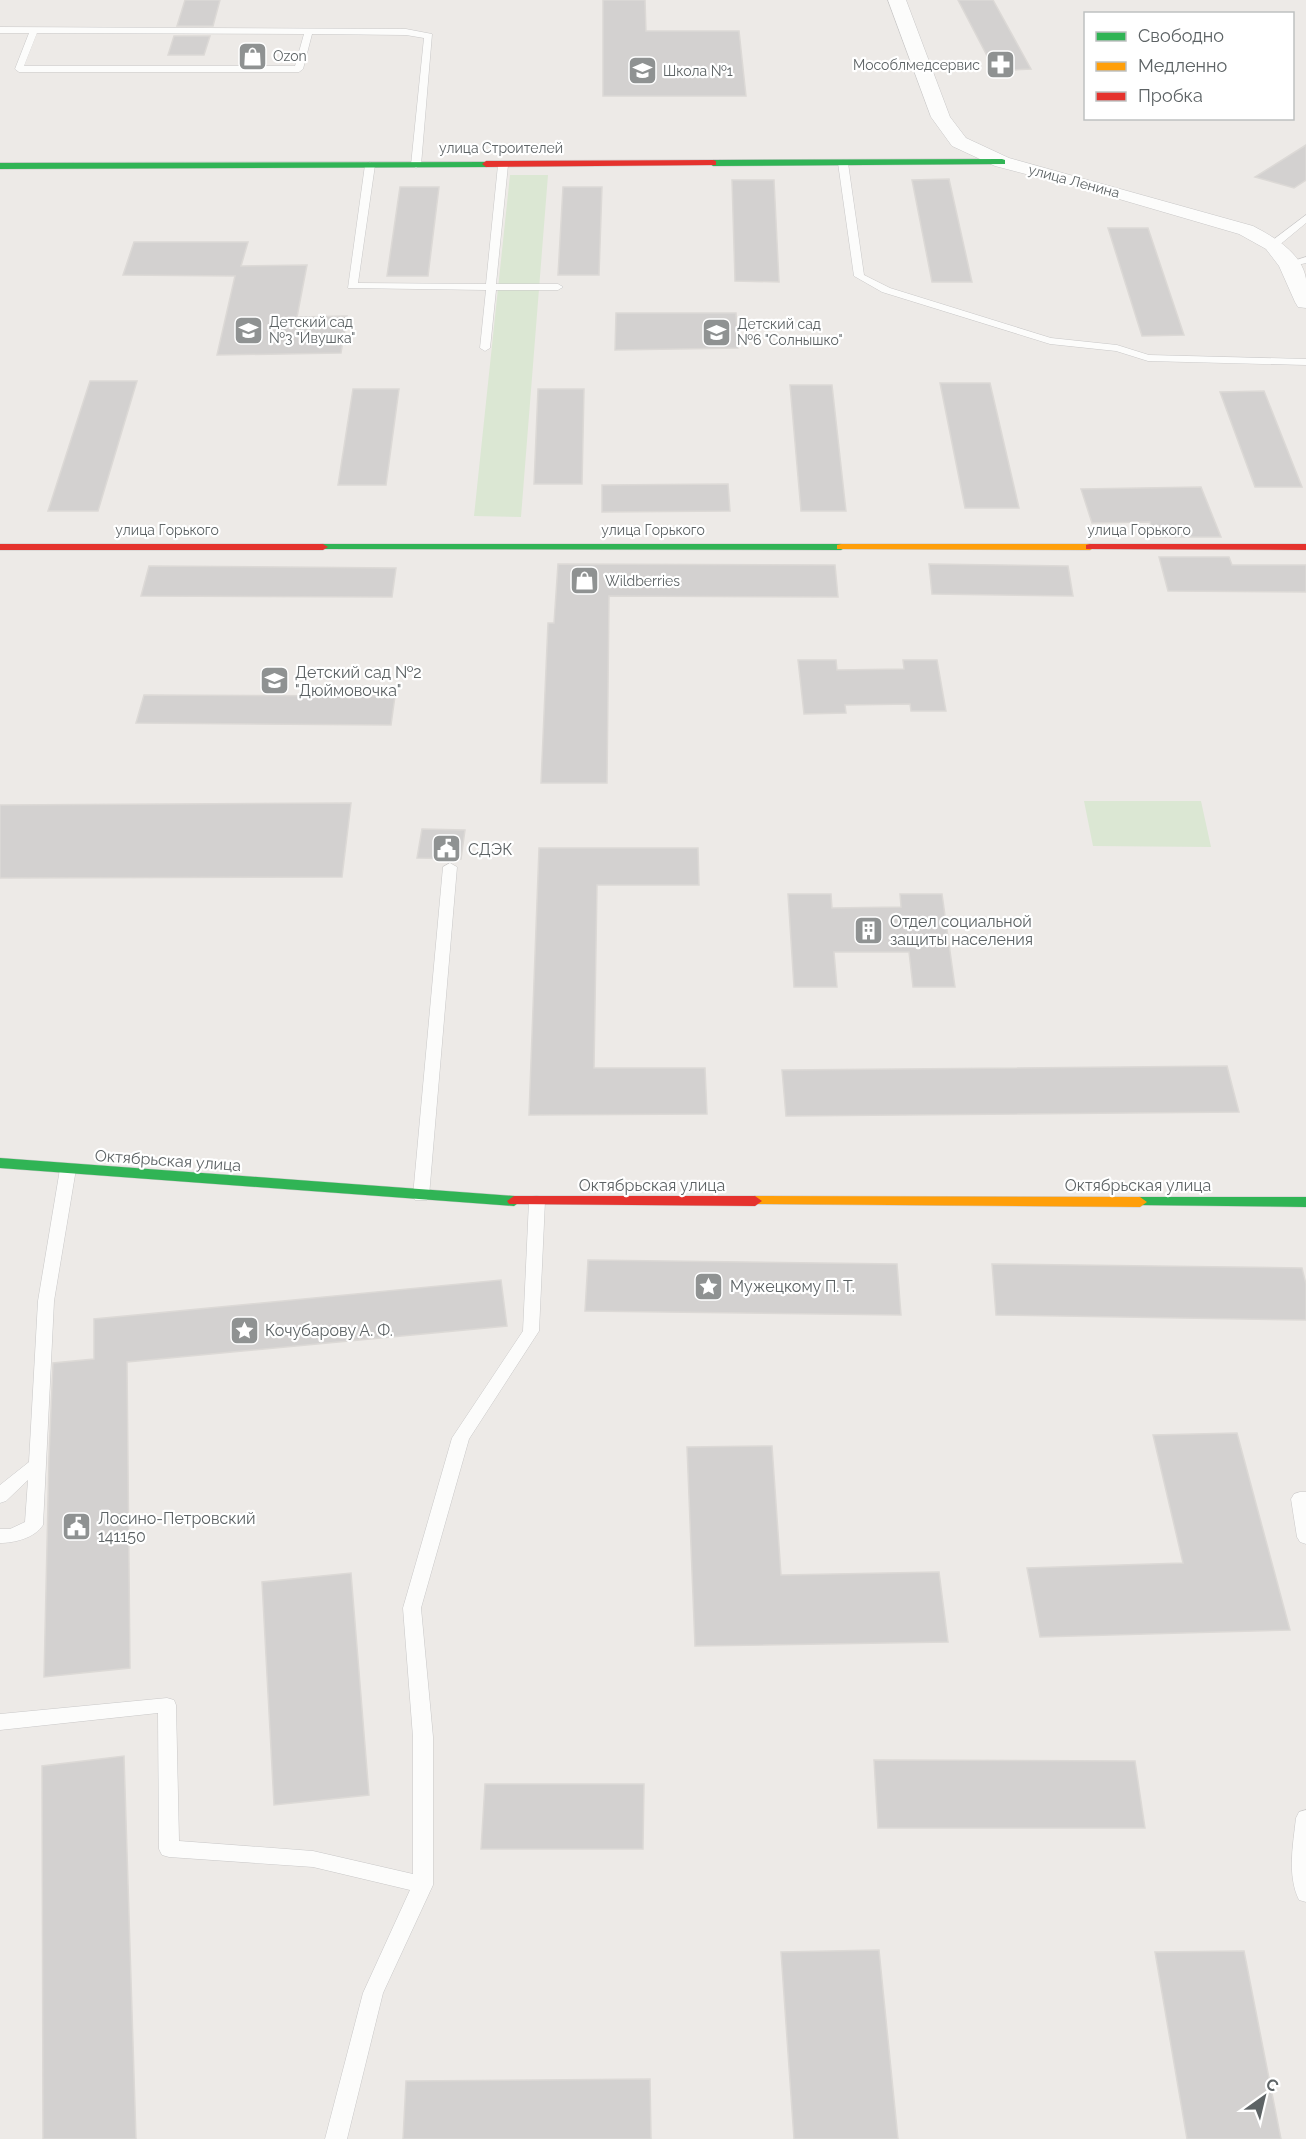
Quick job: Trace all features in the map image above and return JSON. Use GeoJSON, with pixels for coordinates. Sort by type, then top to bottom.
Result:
{"type":"FeatureCollection","features":[{"type":"Feature","properties":{"kind":"street","name":"улица Ленина"},"geometry":{"type":"LineString","coordinates":[[897,0],[941,117],[959,142],[1002,162],[1246,230],[1298,262],[1306,303]]}},
{"type":"Feature","properties":{"kind":"street","name":"улица Строителей"},"geometry":{"type":"LineString","coordinates":[[0,166],[1002,162]]}},
{"type":"Feature","properties":{"kind":"street","name":"улица Горького"},"geometry":{"type":"LineString","coordinates":[[0,547],[1306,547]]}},
{"type":"Feature","properties":{"kind":"street","name":"Октябрьская улица"},"geometry":{"type":"LineString","coordinates":[[0,1163],[421,1196],[537,1201],[1306,1202]]}},
{"type":"Feature","properties":{"kind":"lane"},"geometry":{"type":"LineString","coordinates":[[0,30],[406,32],[429,36],[416,165]]}},
{"type":"Feature","properties":{"kind":"lane"},"geometry":{"type":"LineString","coordinates":[[34,30],[19,69],[299,69],[309,31]]}},
{"type":"Feature","properties":{"kind":"lane"},"geometry":{"type":"LineString","coordinates":[[843,163],[859,276],[886,290],[1050,340],[1117,348],[1148,358],[1306,362]]}},
{"type":"Feature","properties":{"kind":"lane"},"geometry":{"type":"LineString","coordinates":[[370,165],[352,286],[558,287]]}},
{"type":"Feature","properties":{"kind":"lane"},"geometry":{"type":"LineString","coordinates":[[484,348],[503,165]]}},
{"type":"Feature","properties":{"kind":"lane"},"geometry":{"type":"LineString","coordinates":[[1273,245],[1306,218]]}},
{"type":"Feature","properties":{"kind":"lane"},"geometry":{"type":"LineString","coordinates":[[421,1196],[450,867]]}},
{"type":"Feature","properties":{"kind":"lane"},"geometry":{"type":"LineString","coordinates":[[0,1536],[13,1536],[34,1526],[47,1296],[68,1169]]}},
{"type":"Feature","properties":{"kind":"lane"},"geometry":{"type":"LineString","coordinates":[[336,2139],[373,1993],[423,1886],[423,1737],[412,1608],[462,1438],[531,1331],[537,1201]]}},
{"type":"Feature","properties":{"kind":"lane"},"geometry":{"type":"LineString","coordinates":[[0,1496],[14,1481],[38,1464]]}},
{"type":"Feature","properties":{"kind":"lane"},"geometry":{"type":"LineString","coordinates":[[1306,1499],[1300,1499],[1306,1537]]}},
{"type":"Feature","properties":{"kind":"lane"},"geometry":{"type":"LineString","coordinates":[[0,1722],[167,1705],[169,1849],[313,1859],[423,1886]]}},
{"type":"Feature","properties":{"kind":"lane"},"geometry":{"type":"LineString","coordinates":[[1306,1818],[1301,1865],[1306,1894]]}},
{"type":"Feature","properties":{"kind":"green space"},"geometry":{"type":"Polygon","coordinates":[[[510,175],[548,175],[521,517],[474,516],[510,175]]]}},
{"type":"Feature","properties":{"kind":"green space"},"geometry":{"type":"Polygon","coordinates":[[[1084,801],[1201,801],[1211,847],[1093,846],[1084,801]]]}},
{"type":"Feature","properties":{"kind":"building"},"geometry":{"type":"Polygon","coordinates":[[[185,0],[220,0],[213,26],[177,26],[185,0]]]}},
{"type":"Feature","properties":{"kind":"building"},"geometry":{"type":"Polygon","coordinates":[[[603,0],[645,0],[646,31],[739,31],[746,96],[603,96],[603,0]]]}},
{"type":"Feature","properties":{"kind":"building"},"geometry":{"type":"Polygon","coordinates":[[[958,0],[993,0],[1031,69],[995,71],[958,0]]]}},
{"type":"Feature","properties":{"kind":"building"},"geometry":{"type":"Polygon","coordinates":[[[174,36],[210,36],[204,55],[168,55],[174,36]]]}},
{"type":"Feature","properties":{"kind":"building"},"geometry":{"type":"Polygon","coordinates":[[[1306,145],[1306,180],[1294,188],[1255,177],[1306,145]]]}},
{"type":"Feature","properties":{"kind":"building"},"geometry":{"type":"Polygon","coordinates":[[[949,179],[972,282],[932,282],[912,180],[949,179]]]}},
{"type":"Feature","properties":{"kind":"building"},"geometry":{"type":"Polygon","coordinates":[[[732,180],[774,180],[779,282],[735,281],[732,180]]]}},
{"type":"Feature","properties":{"kind":"building"},"geometry":{"type":"Polygon","coordinates":[[[400,187],[439,187],[428,276],[387,276],[400,187]]]}},
{"type":"Feature","properties":{"kind":"building"},"geometry":{"type":"Polygon","coordinates":[[[563,187],[602,187],[599,275],[558,275],[563,187]]]}},
{"type":"Feature","properties":{"kind":"building"},"geometry":{"type":"Polygon","coordinates":[[[1108,228],[1148,228],[1184,335],[1142,336],[1108,228]]]}},
{"type":"Feature","properties":{"kind":"building"},"geometry":{"type":"Polygon","coordinates":[[[134,242],[248,242],[241,266],[307,265],[297,317],[347,316],[341,353],[217,355],[235,276],[123,275],[134,242]]]}},
{"type":"Feature","properties":{"kind":"building","name":"Детский сад №6 \"Солнышко\""},"geometry":{"type":"Polygon","coordinates":[[[616,313],[736,313],[738,348],[615,350],[616,313]]]}},
{"type":"Feature","properties":{"kind":"building"},"geometry":{"type":"Polygon","coordinates":[[[90,381],[137,381],[98,511],[48,511],[90,381]]]}},
{"type":"Feature","properties":{"kind":"building"},"geometry":{"type":"Polygon","coordinates":[[[940,383],[990,383],[1019,508],[965,508],[940,383]]]}},
{"type":"Feature","properties":{"kind":"building"},"geometry":{"type":"Polygon","coordinates":[[[790,385],[832,385],[846,511],[801,511],[790,385]]]}},
{"type":"Feature","properties":{"kind":"building"},"geometry":{"type":"Polygon","coordinates":[[[353,389],[399,389],[386,485],[338,485],[353,389]]]}},
{"type":"Feature","properties":{"kind":"building"},"geometry":{"type":"Polygon","coordinates":[[[538,389],[584,389],[582,484],[534,484],[538,389]]]}},
{"type":"Feature","properties":{"kind":"building"},"geometry":{"type":"Polygon","coordinates":[[[1264,391],[1302,487],[1255,487],[1220,392],[1264,391]]]}},
{"type":"Feature","properties":{"kind":"building"},"geometry":{"type":"Polygon","coordinates":[[[728,484],[730,511],[602,512],[602,485],[728,484]]]}},
{"type":"Feature","properties":{"kind":"building"},"geometry":{"type":"Polygon","coordinates":[[[1201,487],[1221,537],[1154,537],[1150,522],[1092,523],[1081,489],[1201,487]]]}},
{"type":"Feature","properties":{"kind":"building"},"geometry":{"type":"Polygon","coordinates":[[[1159,557],[1229,557],[1232,565],[1306,565],[1306,592],[1168,591],[1159,557]]]}},
{"type":"Feature","properties":{"kind":"building"},"geometry":{"type":"Polygon","coordinates":[[[558,564],[835,565],[838,597],[609,596],[607,783],[541,783],[548,623],[554,623],[558,564]]]}},
{"type":"Feature","properties":{"kind":"building"},"geometry":{"type":"Polygon","coordinates":[[[929,564],[1068,566],[1073,596],[932,594],[929,564]]]}},
{"type":"Feature","properties":{"kind":"building"},"geometry":{"type":"Polygon","coordinates":[[[149,566],[396,568],[392,597],[141,596],[149,566]]]}},
{"type":"Feature","properties":{"kind":"building"},"geometry":{"type":"Polygon","coordinates":[[[798,660],[836,660],[837,670],[904,669],[903,660],[937,660],[946,711],[911,711],[910,704],[845,705],[846,713],[804,714],[798,660]]]}},
{"type":"Feature","properties":{"kind":"building"},"geometry":{"type":"Polygon","coordinates":[[[144,695],[395,696],[391,725],[136,723],[144,695]]]}},
{"type":"Feature","properties":{"kind":"building"},"geometry":{"type":"Polygon","coordinates":[[[351,803],[342,877],[0,878],[0,805],[351,803]]]}},
{"type":"Feature","properties":{"kind":"building"},"geometry":{"type":"Polygon","coordinates":[[[422,829],[465,830],[461,859],[417,858],[422,829]]]}},
{"type":"Feature","properties":{"kind":"building"},"geometry":{"type":"Polygon","coordinates":[[[539,848],[698,848],[699,885],[597,885],[594,1068],[705,1068],[707,1114],[529,1115],[539,848]]]}},
{"type":"Feature","properties":{"kind":"building","name":"Отдел социальной защиты населения"},"geometry":{"type":"Polygon","coordinates":[[[788,894],[831,894],[832,908],[901,907],[900,894],[942,894],[955,987],[913,987],[909,952],[834,952],[837,987],[794,987],[788,894]]]}},
{"type":"Feature","properties":{"kind":"building"},"geometry":{"type":"Polygon","coordinates":[[[1227,1066],[1239,1112],[786,1116],[782,1070],[1227,1066]]]}},
{"type":"Feature","properties":{"kind":"building"},"geometry":{"type":"Polygon","coordinates":[[[588,1260],[897,1264],[901,1315],[585,1311],[588,1260]]]}},
{"type":"Feature","properties":{"kind":"building"},"geometry":{"type":"Polygon","coordinates":[[[992,1264],[1302,1268],[1306,1284],[1306,1320],[996,1315],[992,1264]]]}},
{"type":"Feature","properties":{"kind":"building"},"geometry":{"type":"Polygon","coordinates":[[[501,1280],[507,1326],[127,1362],[130,1668],[44,1677],[53,1363],[94,1359],[94,1319],[501,1280]]]}},
{"type":"Feature","properties":{"kind":"building"},"geometry":{"type":"Polygon","coordinates":[[[1237,1433],[1290,1630],[1040,1637],[1027,1568],[1183,1563],[1153,1435],[1237,1433]]]}},
{"type":"Feature","properties":{"kind":"building"},"geometry":{"type":"Polygon","coordinates":[[[772,1446],[781,1575],[939,1572],[948,1642],[695,1646],[687,1447],[772,1446]]]}},
{"type":"Feature","properties":{"kind":"building"},"geometry":{"type":"Polygon","coordinates":[[[351,1573],[369,1795],[274,1805],[262,1582],[351,1573]]]}},
{"type":"Feature","properties":{"kind":"building"},"geometry":{"type":"Polygon","coordinates":[[[124,1756],[136,2139],[43,2139],[42,1766],[124,1756]]]}},
{"type":"Feature","properties":{"kind":"building"},"geometry":{"type":"Polygon","coordinates":[[[874,1760],[1135,1761],[1145,1828],[878,1828],[874,1760]]]}},
{"type":"Feature","properties":{"kind":"building"},"geometry":{"type":"Polygon","coordinates":[[[485,1784],[644,1784],[643,1849],[481,1849],[485,1784]]]}},
{"type":"Feature","properties":{"kind":"building"},"geometry":{"type":"Polygon","coordinates":[[[879,1950],[898,2139],[794,2139],[781,1952],[879,1950]]]}},
{"type":"Feature","properties":{"kind":"building"},"geometry":{"type":"Polygon","coordinates":[[[1244,1951],[1281,2139],[1187,2139],[1155,1952],[1244,1951]]]}},
{"type":"Feature","properties":{"kind":"building"},"geometry":{"type":"Polygon","coordinates":[[[650,2079],[651,2139],[403,2139],[406,2081],[650,2079]]]}},
{"type":"Feature","properties":{"kind":"traffic: fast"},"geometry":{"type":"LineString","coordinates":[[713,163],[1002,162]]}},
{"type":"Feature","properties":{"kind":"traffic: fast"},"geometry":{"type":"LineString","coordinates":[[0,166],[486,164]]}},
{"type":"Feature","properties":{"kind":"traffic: fast"},"geometry":{"type":"LineString","coordinates":[[323,547],[841,547]]}},
{"type":"Feature","properties":{"kind":"traffic: fast"},"geometry":{"type":"LineString","coordinates":[[0,1163],[514,1201]]}},
{"type":"Feature","properties":{"kind":"traffic: fast"},"geometry":{"type":"LineString","coordinates":[[1140,1202],[1306,1202]]}},
{"type":"Feature","properties":{"kind":"traffic: slow"},"geometry":{"type":"LineString","coordinates":[[841,547],[1090,547]]}},
{"type":"Feature","properties":{"kind":"traffic: slow"},"geometry":{"type":"LineString","coordinates":[[755,1201],[1140,1202]]}},
{"type":"Feature","properties":{"kind":"traffic: jam"},"geometry":{"type":"LineString","coordinates":[[486,164],[713,163]]}},
{"type":"Feature","properties":{"kind":"traffic: jam"},"geometry":{"type":"LineString","coordinates":[[0,547],[323,547]]}},
{"type":"Feature","properties":{"kind":"traffic: jam"},"geometry":{"type":"LineString","coordinates":[[1090,547],[1306,547]]}},
{"type":"Feature","properties":{"kind":"traffic: jam"},"geometry":{"type":"LineString","coordinates":[[514,1201],[755,1201]]}},
{"type":"Feature","properties":{"kind":"place","name":"Ozon"},"geometry":{"type":"Point","coordinates":[252,56]}},
{"type":"Feature","properties":{"kind":"place","name":"Мособлмедсервис"},"geometry":{"type":"Point","coordinates":[1001,65]}},
{"type":"Feature","properties":{"kind":"place","name":"Школа №1"},"geometry":{"type":"Point","coordinates":[642,71]}},
{"type":"Feature","properties":{"kind":"place","name":"Детский сад №3 \"Ивушка\""},"geometry":{"type":"Point","coordinates":[248,330]}},
{"type":"Feature","properties":{"kind":"place","name":"Детский сад №6 \"Солнышко\""},"geometry":{"type":"Point","coordinates":[716,332]}},
{"type":"Feature","properties":{"kind":"place","name":"Wildberries"},"geometry":{"type":"Point","coordinates":[584,581]}},
{"type":"Feature","properties":{"kind":"place","name":"Детский сад №2 \"Дюймовочка\""},"geometry":{"type":"Point","coordinates":[274,681]}},
{"type":"Feature","properties":{"kind":"place","name":"СДЭК"},"geometry":{"type":"Point","coordinates":[447,849]}},
{"type":"Feature","properties":{"kind":"place","name":"Отдел социальной защиты населения"},"geometry":{"type":"Point","coordinates":[869,930]}},
{"type":"Feature","properties":{"kind":"place","name":"Мужецкому П. Т."},"geometry":{"type":"Point","coordinates":[709,1286]}},
{"type":"Feature","properties":{"kind":"place","name":"Кочубарову А. Ф."},"geometry":{"type":"Point","coordinates":[244,1330]}},
{"type":"Feature","properties":{"kind":"place","name":"Лосино-Петровский 141150"},"geometry":{"type":"Point","coordinates":[77,1527]}}]}
